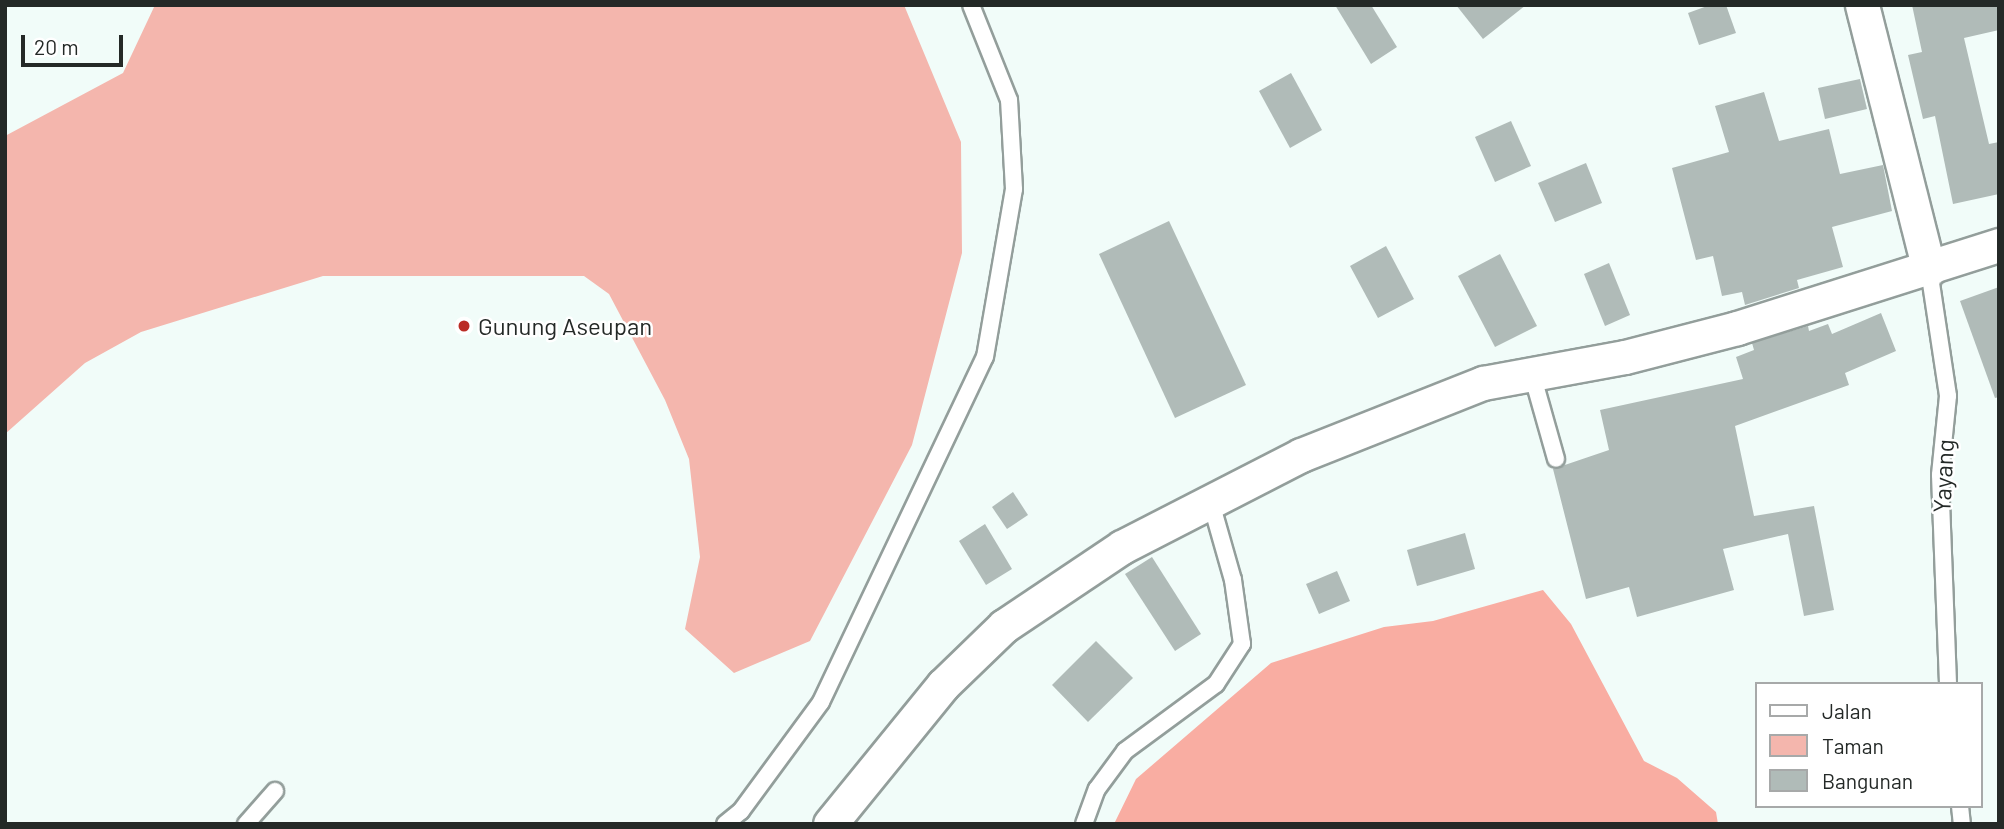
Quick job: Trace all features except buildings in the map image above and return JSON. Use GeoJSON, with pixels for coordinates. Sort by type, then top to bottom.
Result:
{"type":"FeatureCollection","features":[{"type":"Feature","properties":{"kind":"street"},"geometry":{"type":"LineString","coordinates":[[1862,5],[1929,270]]}},
{"type":"Feature","properties":{"kind":"street"},"geometry":{"type":"LineString","coordinates":[[830,824],[943,685],[1004,626],[1111,554],[1301,456],[1440,399],[1532,374],[1725,331],[1929,270],[1999,245]]}},
{"type":"Feature","properties":{"kind":"lane"},"geometry":{"type":"LineString","coordinates":[[725,824],[741,811],[821,702],[985,357],[1014,189],[1009,100],[971,5]]}},
{"type":"Feature","properties":{"kind":"lane","name":"Yayang"},"geometry":{"type":"LineString","coordinates":[[1929,270],[1948,397],[1940,475],[1948,682]]}},
{"type":"Feature","properties":{"kind":"lane"},"geometry":{"type":"LineString","coordinates":[[1532,374],[1556,459]]}},
{"type":"Feature","properties":{"kind":"lane"},"geometry":{"type":"LineString","coordinates":[[1084,824],[1097,789],[1125,751],[1216,684],[1242,644],[1233,580],[1211,503]]}},
{"type":"Feature","properties":{"kind":"lane"},"geometry":{"type":"LineString","coordinates":[[246,824],[275,791]]}},
{"type":"Feature","properties":{"kind":"green space"},"geometry":{"type":"Polygon","coordinates":[[[155,5],[904,5],[961,142],[962,253],[912,445],[810,641],[734,673],[685,629],[700,557],[689,459],[665,400],[609,294],[584,276],[323,276],[141,332],[85,363],[5,434],[5,136],[123,73],[155,5]]]}},
{"type":"Feature","properties":{"kind":"shaded area"},"geometry":{"type":"Polygon","coordinates":[[[1543,590],[1571,624],[1644,761],[1677,778],[1716,812],[1718,824],[1114,824],[1136,779],[1271,663],[1384,627],[1433,621],[1543,590]]]}},
{"type":"Feature","properties":{"kind":"place","name":"Gunung Aseupan"},"geometry":{"type":"Point","coordinates":[464,326]}}]}
